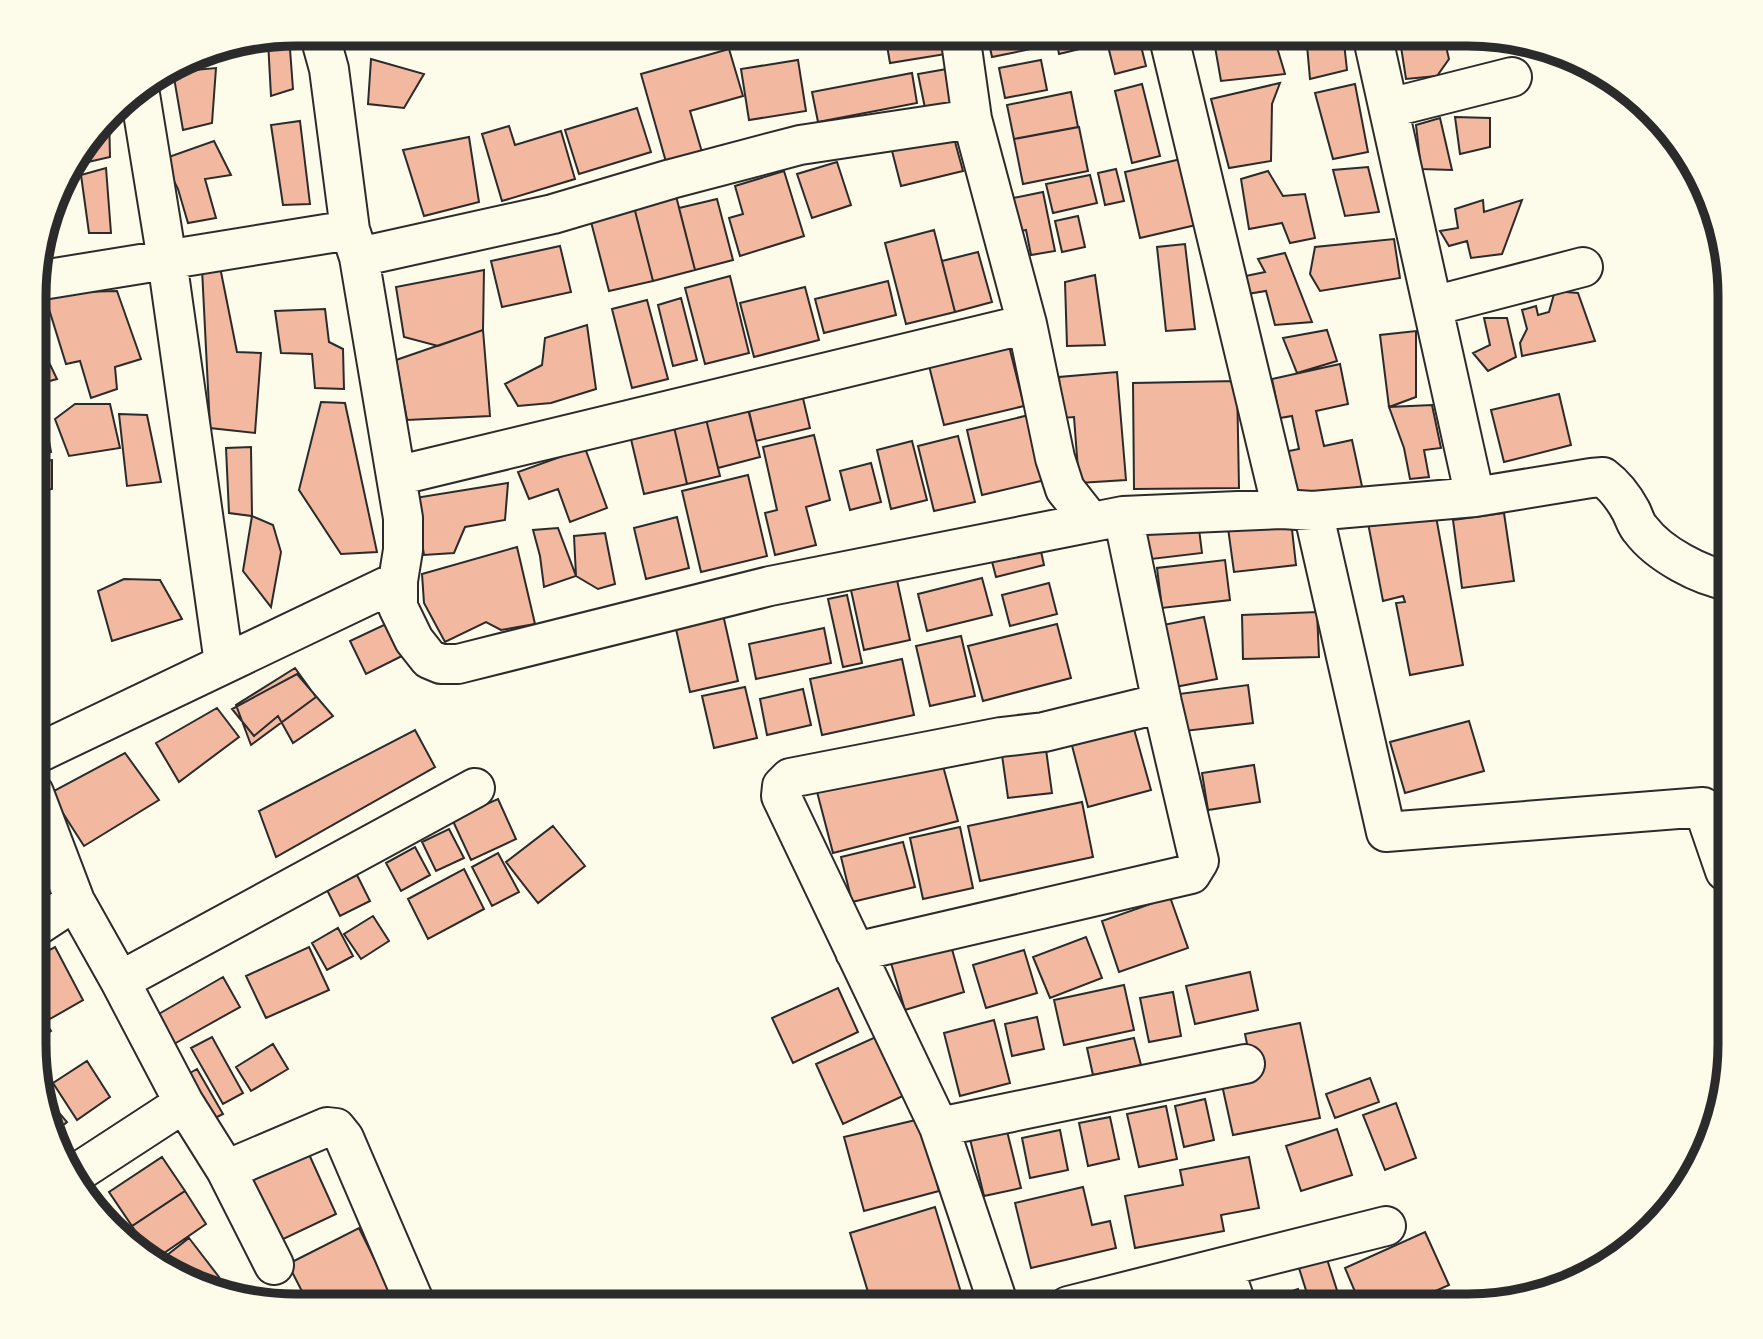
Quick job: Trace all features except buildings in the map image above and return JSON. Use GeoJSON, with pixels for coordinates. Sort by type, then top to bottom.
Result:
{"type":"FeatureCollection","features":[{"type":"Feature","properties":{"kind":"street"},"geometry":{"type":"LineString","coordinates":[[322,46],[329,69],[355,244],[403,518],[398,607],[414,640],[429,659],[440,664],[458,664],[770,586],[1107,519],[1297,510],[1475,497],[1603,477],[1614,486],[1630,508],[1640,530],[1667,556],[1717,579]]}},
{"type":"Feature","properties":{"kind":"street"},"geometry":{"type":"LineString","coordinates":[[855,952],[1191,874],[1199,861],[1162,703],[1107,519],[1065,489],[1055,458],[1027,324],[972,119],[962,46]]}},
{"type":"Feature","properties":{"kind":"street"},"geometry":{"type":"LineString","coordinates":[[1171,46],[1386,832],[1703,807],[1717,847]]}},
{"type":"Feature","properties":{"kind":"street"},"geometry":{"type":"LineString","coordinates":[[1375,46],[1475,497]]}},
{"type":"Feature","properties":{"kind":"street"},"geometry":{"type":"LineString","coordinates":[[1389,108],[1512,77]]}},
{"type":"Feature","properties":{"kind":"street"},"geometry":{"type":"LineString","coordinates":[[141,99],[167,261],[224,663]]}},
{"type":"Feature","properties":{"kind":"street"},"geometry":{"type":"LineString","coordinates":[[46,279],[167,261],[355,244],[553,214],[800,145],[972,119]]}},
{"type":"Feature","properties":{"kind":"street"},"geometry":{"type":"LineString","coordinates":[[1433,306],[1583,267]]}},
{"type":"Feature","properties":{"kind":"street"},"geometry":{"type":"LineString","coordinates":[[396,475],[1027,324]]}},
{"type":"Feature","properties":{"kind":"street"},"geometry":{"type":"LineString","coordinates":[[46,749],[398,582]]}},
{"type":"Feature","properties":{"kind":"street"},"geometry":{"type":"LineString","coordinates":[[995,1294],[939,1127],[781,796],[782,786],[790,778],[1001,737],[1044,732],[1162,703]]}},
{"type":"Feature","properties":{"kind":"street"},"geometry":{"type":"LineString","coordinates":[[120,981],[475,788]]}},
{"type":"Feature","properties":{"kind":"street"},"geometry":{"type":"LineString","coordinates":[[46,825],[75,901],[184,1102],[226,1170],[274,1265]]}},
{"type":"Feature","properties":{"kind":"street"},"geometry":{"type":"LineString","coordinates":[[46,920],[75,901]]}},
{"type":"Feature","properties":{"kind":"street"},"geometry":{"type":"LineString","coordinates":[[939,1127],[1245,1064]]}},
{"type":"Feature","properties":{"kind":"street"},"geometry":{"type":"LineString","coordinates":[[80,1171],[184,1102]]}},
{"type":"Feature","properties":{"kind":"street"},"geometry":{"type":"LineString","coordinates":[[226,1170],[327,1127],[336,1128],[344,1138],[411,1294]]}},
{"type":"Feature","properties":{"kind":"street"},"geometry":{"type":"LineString","coordinates":[[1116,1294],[1386,1226]]}},
{"type":"Feature","properties":{"kind":"street"},"geometry":{"type":"LineString","coordinates":[[1223,1267],[1233,1294]]}}]}
